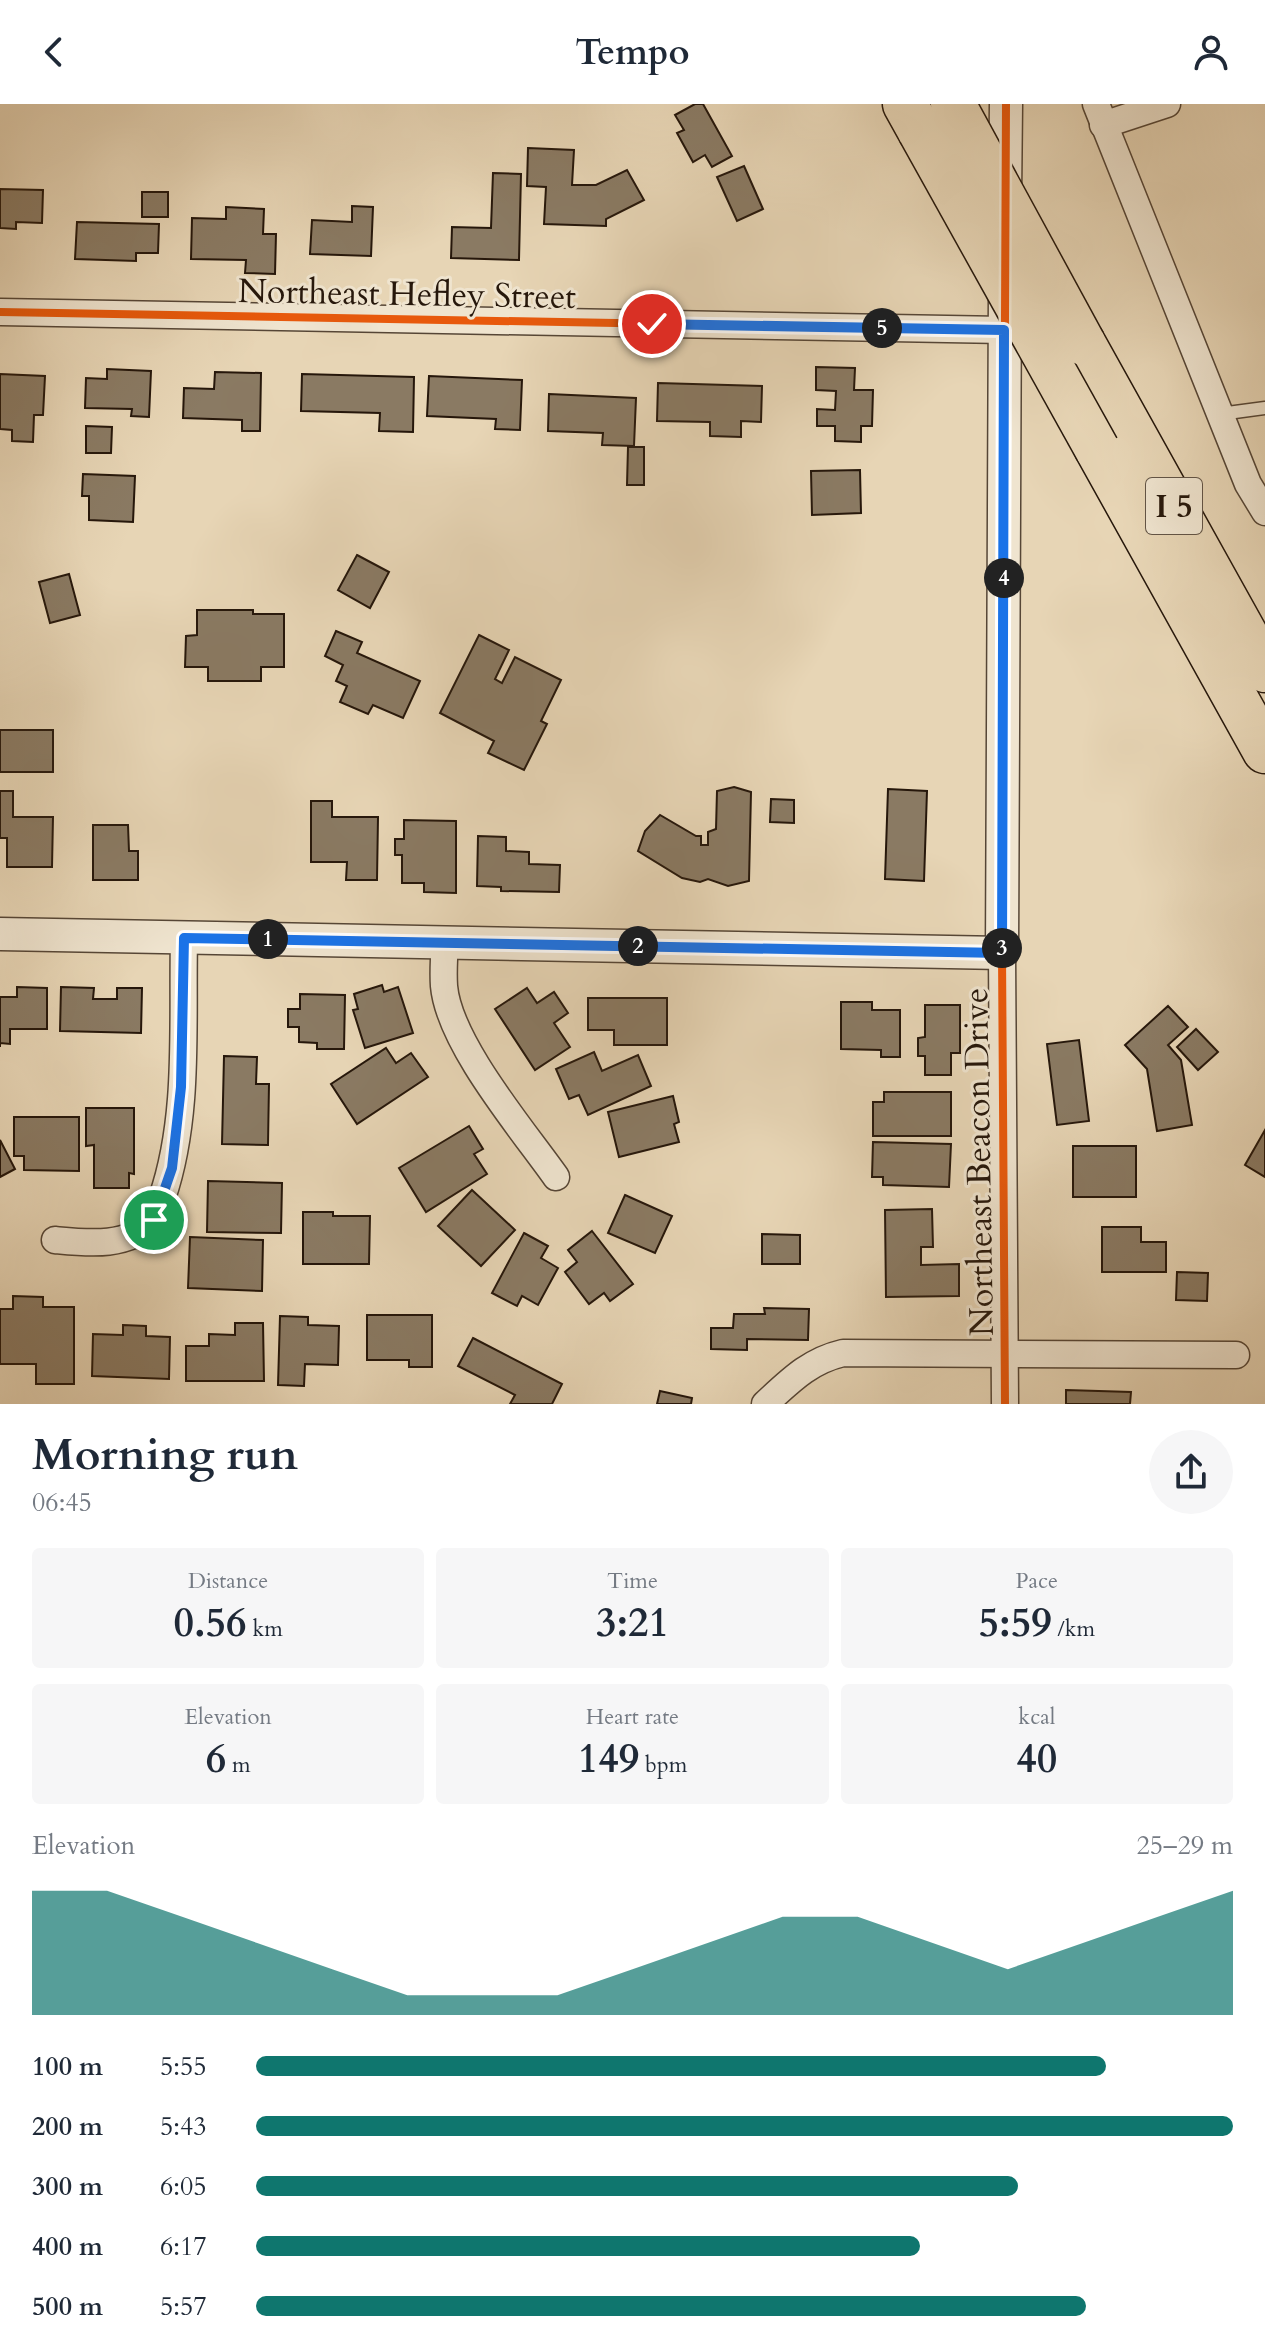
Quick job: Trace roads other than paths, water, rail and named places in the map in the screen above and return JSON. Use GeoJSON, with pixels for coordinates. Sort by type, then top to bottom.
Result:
{"type":"FeatureCollection","features":[{"type":"Feature","properties":{"kind":"highway","name":"I 5"},"geometry":{"type":"LineString","coordinates":[[953,104],[1265,670]]}},
{"type":"Feature","properties":{"kind":"highway","name":"I 5"},"geometry":{"type":"LineString","coordinates":[[913,117],[1265,751]]}},
{"type":"Feature","properties":{"kind":"street","name":"Northeast Beacon Drive"},"geometry":{"type":"LineString","coordinates":[[1005,1404],[1002,953],[1006,104]]}},
{"type":"Feature","properties":{"kind":"street"},"geometry":{"type":"LineString","coordinates":[[1167,104],[1100,115],[1248,484],[1265,512]]}},
{"type":"Feature","properties":{"kind":"street","name":"Northeast Hefley Street"},"geometry":{"type":"LineString","coordinates":[[0,312],[1004,330]]}},
{"type":"Feature","properties":{"kind":"street"},"geometry":{"type":"LineString","coordinates":[[0,934],[1002,953]]}},
{"type":"Feature","properties":{"kind":"street"},"geometry":{"type":"LineString","coordinates":[[55,1240],[96,1244],[126,1238],[154,1220],[172,1168],[181,1087],[184,938]]}},
{"type":"Feature","properties":{"kind":"street"},"geometry":{"type":"LineString","coordinates":[[445,942],[444,987],[450,1014],[463,1044],[556,1177]]}},
{"type":"Feature","properties":{"kind":"street"},"geometry":{"type":"LineString","coordinates":[[765,1404],[802,1369],[843,1353],[1236,1355]]}},
{"type":"Feature","properties":{"kind":"lane"},"geometry":{"type":"LineString","coordinates":[[1220,414],[1265,408]]}}]}
